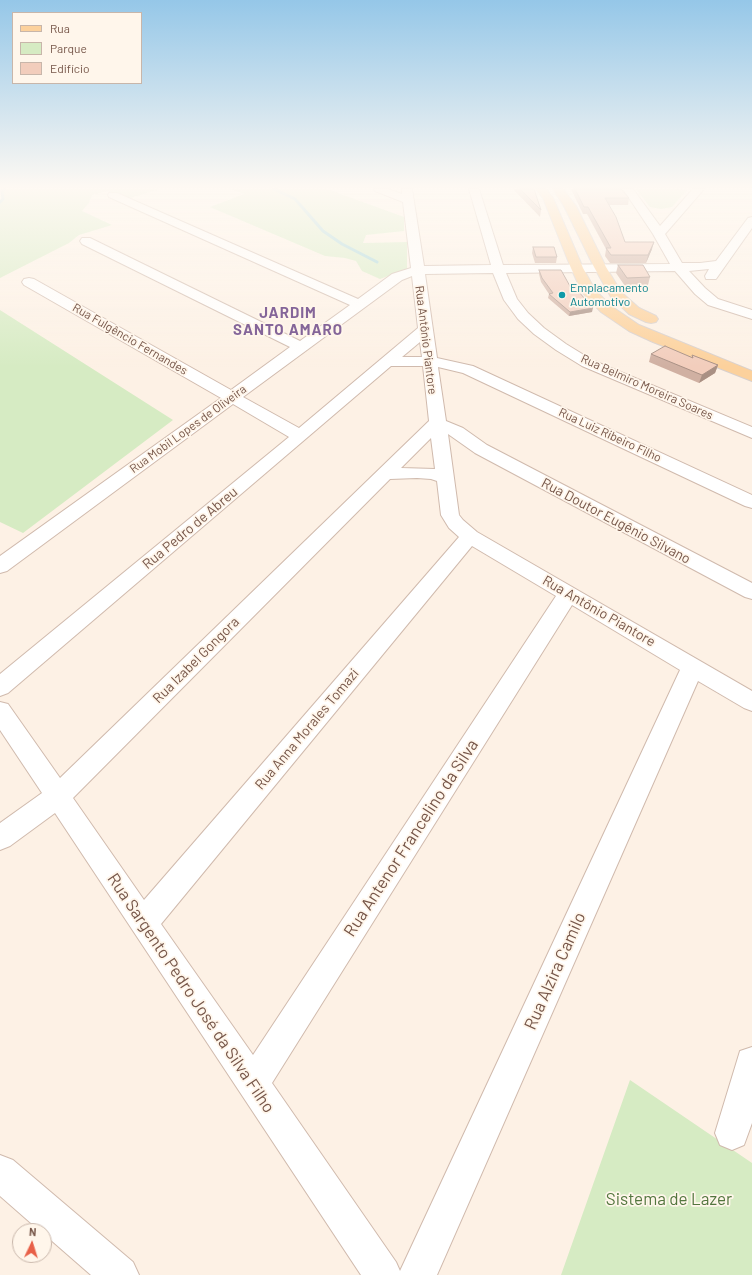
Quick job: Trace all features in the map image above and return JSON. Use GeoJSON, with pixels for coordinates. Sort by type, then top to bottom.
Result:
{"type":"FeatureCollection","features":[{"type":"Feature","properties":{"kind":"main road"},"geometry":{"type":"LineString","coordinates":[[569,248],[589,292],[606,309],[634,328],[752,376]]}},
{"type":"Feature","properties":{"kind":"main road"},"geometry":{"type":"LineString","coordinates":[[591,248],[616,294],[634,311],[660,324]]}},
{"type":"Feature","properties":{"kind":"street"},"geometry":{"type":"LineString","coordinates":[[101,248],[301,347]]}},
{"type":"Feature","properties":{"kind":"street"},"geometry":{"type":"LineString","coordinates":[[234,248],[359,304]]}},
{"type":"Feature","properties":{"kind":"street","name":"Rua Antônio Piantore"},"geometry":{"type":"LineString","coordinates":[[414,248],[418,270],[408,291],[426,335],[443,472],[450,515],[447,542],[450,560]]}},
{"type":"Feature","properties":{"kind":"street","name":"Rua Belmiro Moreira Soares"},"geometry":{"type":"LineString","coordinates":[[492,248],[498,269],[511,300],[523,316],[561,348],[587,363],[752,433]]}},
{"type":"Feature","properties":{"kind":"street"},"geometry":{"type":"LineString","coordinates":[[667,248],[678,267],[700,291],[713,302],[752,315]]}},
{"type":"Feature","properties":{"kind":"street"},"geometry":{"type":"LineString","coordinates":[[700,291],[731,248]]}},
{"type":"Feature","properties":{"kind":"street","name":"Rua Mobil Lopes de Oliveira"},"geometry":{"type":"LineString","coordinates":[[0,566],[397,277],[418,270],[678,267],[720,264]]}},
{"type":"Feature","properties":{"kind":"street","name":"Rua Fulgêncio Fernandes"},"geometry":{"type":"LineString","coordinates":[[29,282],[300,436]]}},
{"type":"Feature","properties":{"kind":"street"},"geometry":{"type":"LineString","coordinates":[[376,292],[408,291]]}},
{"type":"Feature","properties":{"kind":"street","name":"Rua Pedro de Abreu"},"geometry":{"type":"LineString","coordinates":[[0,687],[383,365],[426,335]]}},
{"type":"Feature","properties":{"kind":"street","name":"Rua Luiz Ribeiro Filho"},"geometry":{"type":"LineString","coordinates":[[426,335],[468,368],[752,502]]}},
{"type":"Feature","properties":{"kind":"street"},"geometry":{"type":"LineString","coordinates":[[383,365],[430,372]]}},
{"type":"Feature","properties":{"kind":"street","name":"Rua Luiz Ribeiro Filho"},"geometry":{"type":"LineString","coordinates":[[430,372],[468,368]]}},
{"type":"Feature","properties":{"kind":"street","name":"Rua Doutor Eugênio Silvano"},"geometry":{"type":"LineString","coordinates":[[437,423],[457,432],[481,449],[752,592]]}},
{"type":"Feature","properties":{"kind":"street","name":"Rua Izabel Gongora"},"geometry":{"type":"LineString","coordinates":[[0,838],[58,796],[437,423]]}},
{"type":"Feature","properties":{"kind":"street","name":"Rua Doutor Eugênio Silvano"},"geometry":{"type":"LineString","coordinates":[[440,446],[481,449]]}},
{"type":"Feature","properties":{"kind":"street","name":"Rua Izabel Gongora"},"geometry":{"type":"LineString","coordinates":[[401,458],[440,446]]}},
{"type":"Feature","properties":{"kind":"street"},"geometry":{"type":"LineString","coordinates":[[385,474],[417,472],[433,474],[443,472],[463,453],[481,449]]}},
{"type":"Feature","properties":{"kind":"street","name":"Rua Antônio Piantore"},"geometry":{"type":"LineString","coordinates":[[450,515],[456,524],[470,536],[752,702]]}},
{"type":"Feature","properties":{"kind":"street","name":"Rua Anna Morales Tomazi"},"geometry":{"type":"LineString","coordinates":[[144,922],[470,536]]}},
{"type":"Feature","properties":{"kind":"street","name":"Rua Antenor Francelino da Silva"},"geometry":{"type":"LineString","coordinates":[[253,1084],[569,593]]}},
{"type":"Feature","properties":{"kind":"street","name":"Rua Alzira Camilo"},"geometry":{"type":"LineString","coordinates":[[418,1275],[693,667]]}},
{"type":"Feature","properties":{"kind":"street","name":"Rua Sargento Pedro José da Silva Filho"},"geometry":{"type":"LineString","coordinates":[[0,711],[382,1275]]}},
{"type":"Feature","properties":{"kind":"street"},"geometry":{"type":"LineString","coordinates":[[732,1133],[752,1063]]}},
{"type":"Feature","properties":{"kind":"street"},"geometry":{"type":"LineString","coordinates":[[0,1173],[120,1275]]}},
{"type":"Feature","properties":{"kind":"green space"},"geometry":{"type":"Polygon","coordinates":[[[0,248],[58,248],[0,278],[0,248]]]}},
{"type":"Feature","properties":{"kind":"green space"},"geometry":{"type":"Polygon","coordinates":[[[307,248],[407,248],[407,269],[380,279],[362,271],[356,261],[345,258],[325,256],[307,248]]]}},
{"type":"Feature","properties":{"kind":"green space"},"geometry":{"type":"Polygon","coordinates":[[[0,310],[173,420],[23,533],[0,522],[0,310]]]}},
{"type":"Feature","properties":{"kind":"green space","name":"Sistema de Lazer"},"geometry":{"type":"Polygon","coordinates":[[[630,1080],[752,1163],[752,1275],[561,1275],[630,1080]]]}},
{"type":"Feature","properties":{"kind":"building"},"geometry":{"type":"Polygon","coordinates":[[[533,248],[554,248],[557,257],[536,257],[533,248]]]}},
{"type":"Feature","properties":{"kind":"building"},"geometry":{"type":"Polygon","coordinates":[[[606,248],[651,248],[648,255],[611,255],[606,248]]]}},
{"type":"Feature","properties":{"kind":"building"},"geometry":{"type":"Polygon","coordinates":[[[618,265],[643,265],[650,277],[627,278],[618,265]]]}},
{"type":"Feature","properties":{"kind":"building"},"geometry":{"type":"Polygon","coordinates":[[[539,270],[561,270],[571,288],[578,291],[593,308],[570,312],[549,294],[553,293],[542,278],[539,270]]]}},
{"type":"Feature","properties":{"kind":"building"},"geometry":{"type":"Polygon","coordinates":[[[665,346],[693,358],[692,355],[718,365],[702,375],[651,354],[665,346]]]}},
{"type":"Feature","properties":{"kind":"waterway"},"geometry":{"type":"LineString","coordinates":[[351,248],[377,262]]}},
{"type":"Feature","properties":{"kind":"place","name":"Emplacamento Automotivo"},"geometry":{"type":"Point","coordinates":[562,295]}},
{"type":"Feature","properties":{"kind":"district","name":"JARDIM SANTO AMARO"},"geometry":{"type":"Point","coordinates":[288,322]}}]}
